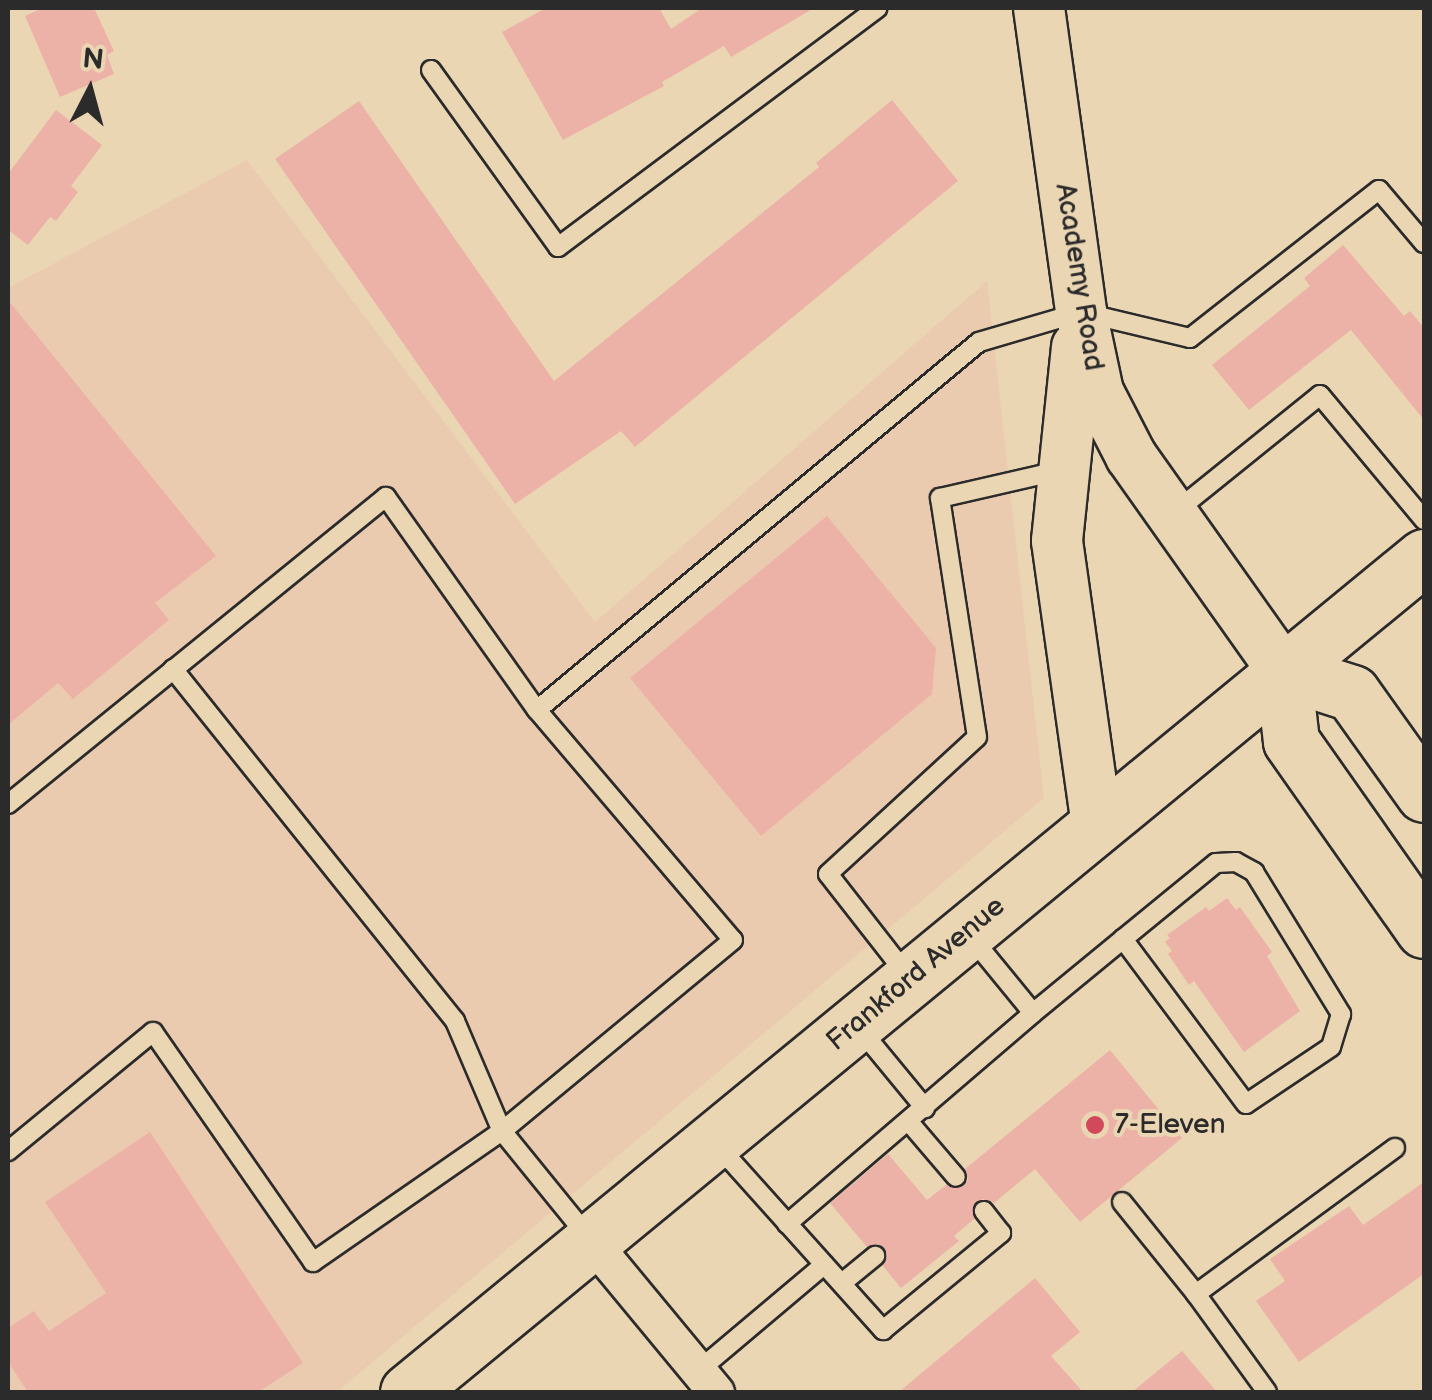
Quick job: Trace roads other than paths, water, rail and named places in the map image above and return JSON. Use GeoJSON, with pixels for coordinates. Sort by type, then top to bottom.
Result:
{"type":"FeatureCollection","features":[{"type":"Feature","properties":{"kind":"main road","name":"Academy Road"},"geometry":{"type":"LineString","coordinates":[[1040,8],[1081,312],[1098,392],[1132,456],[1283,671]]}},
{"type":"Feature","properties":{"kind":"main road"},"geometry":{"type":"LineString","coordinates":[[1081,312],[1057,541],[1097,824]]}},
{"type":"Feature","properties":{"kind":"main road","name":"Frankford Avenue"},"geometry":{"type":"LineString","coordinates":[[408,1392],[1424,557]]}},
{"type":"Feature","properties":{"kind":"main road"},"geometry":{"type":"LineString","coordinates":[[1424,794],[1352,693],[1283,671],[1291,741],[1424,930]]}},
{"type":"Feature","properties":{"kind":"street"},"geometry":{"type":"LineString","coordinates":[[591,1241],[707,1382]]}},
{"type":"Feature","properties":{"kind":"lane"},"geometry":{"type":"LineString","coordinates":[[431,70],[558,247],[878,8]]}},
{"type":"Feature","properties":{"kind":"lane"},"geometry":{"type":"LineString","coordinates":[[537,710],[979,342],[1081,312],[1190,338],[1379,190],[1424,242]]}},
{"type":"Feature","properties":{"kind":"lane"},"geometry":{"type":"LineString","coordinates":[[1172,514],[1320,395],[1424,520]]}},
{"type":"Feature","properties":{"kind":"lane"},"geometry":{"type":"LineString","coordinates":[[910,979],[828,874],[978,737],[940,498],[1062,470]]}},
{"type":"Feature","properties":{"kind":"lane"},"geometry":{"type":"LineString","coordinates":[[8,804],[386,498],[537,710],[734,940],[502,1130],[313,1262],[153,1032],[8,1151]]}},
{"type":"Feature","properties":{"kind":"lane"},"geometry":{"type":"LineString","coordinates":[[174,670],[454,1020],[502,1130],[591,1241]]}},
{"type":"Feature","properties":{"kind":"lane"},"geometry":{"type":"LineString","coordinates":[[787,1224],[1123,938],[1216,862],[1236,862],[1254,872],[1341,1014],[1330,1047],[1246,1104],[1123,938]]}},
{"type":"Feature","properties":{"kind":"lane"},"geometry":{"type":"LineString","coordinates":[[967,932],[1033,1014]]}},
{"type":"Feature","properties":{"kind":"lane"},"geometry":{"type":"LineString","coordinates":[[855,1024],[925,1108]]}},
{"type":"Feature","properties":{"kind":"lane"},"geometry":{"type":"LineString","coordinates":[[909,1122],[956,1177]]}},
{"type":"Feature","properties":{"kind":"lane"},"geometry":{"type":"LineString","coordinates":[[713,1141],[883,1330],[1002,1233],[984,1211]]}},
{"type":"Feature","properties":{"kind":"lane"},"geometry":{"type":"LineString","coordinates":[[1196,1294],[1395,1148]]}},
{"type":"Feature","properties":{"kind":"lane"},"geometry":{"type":"LineString","coordinates":[[1122,1202],[1196,1294],[1267,1392]]}},
{"type":"Feature","properties":{"kind":"lane"},"geometry":{"type":"LineString","coordinates":[[842,1283],[874,1256]]}},
{"type":"Feature","properties":{"kind":"lane"},"geometry":{"type":"LineString","coordinates":[[707,1382],[824,1265]]}},
{"type":"Feature","properties":{"kind":"place","name":"7-Eleven"},"geometry":{"type":"Point","coordinates":[1095,1125]}}]}
